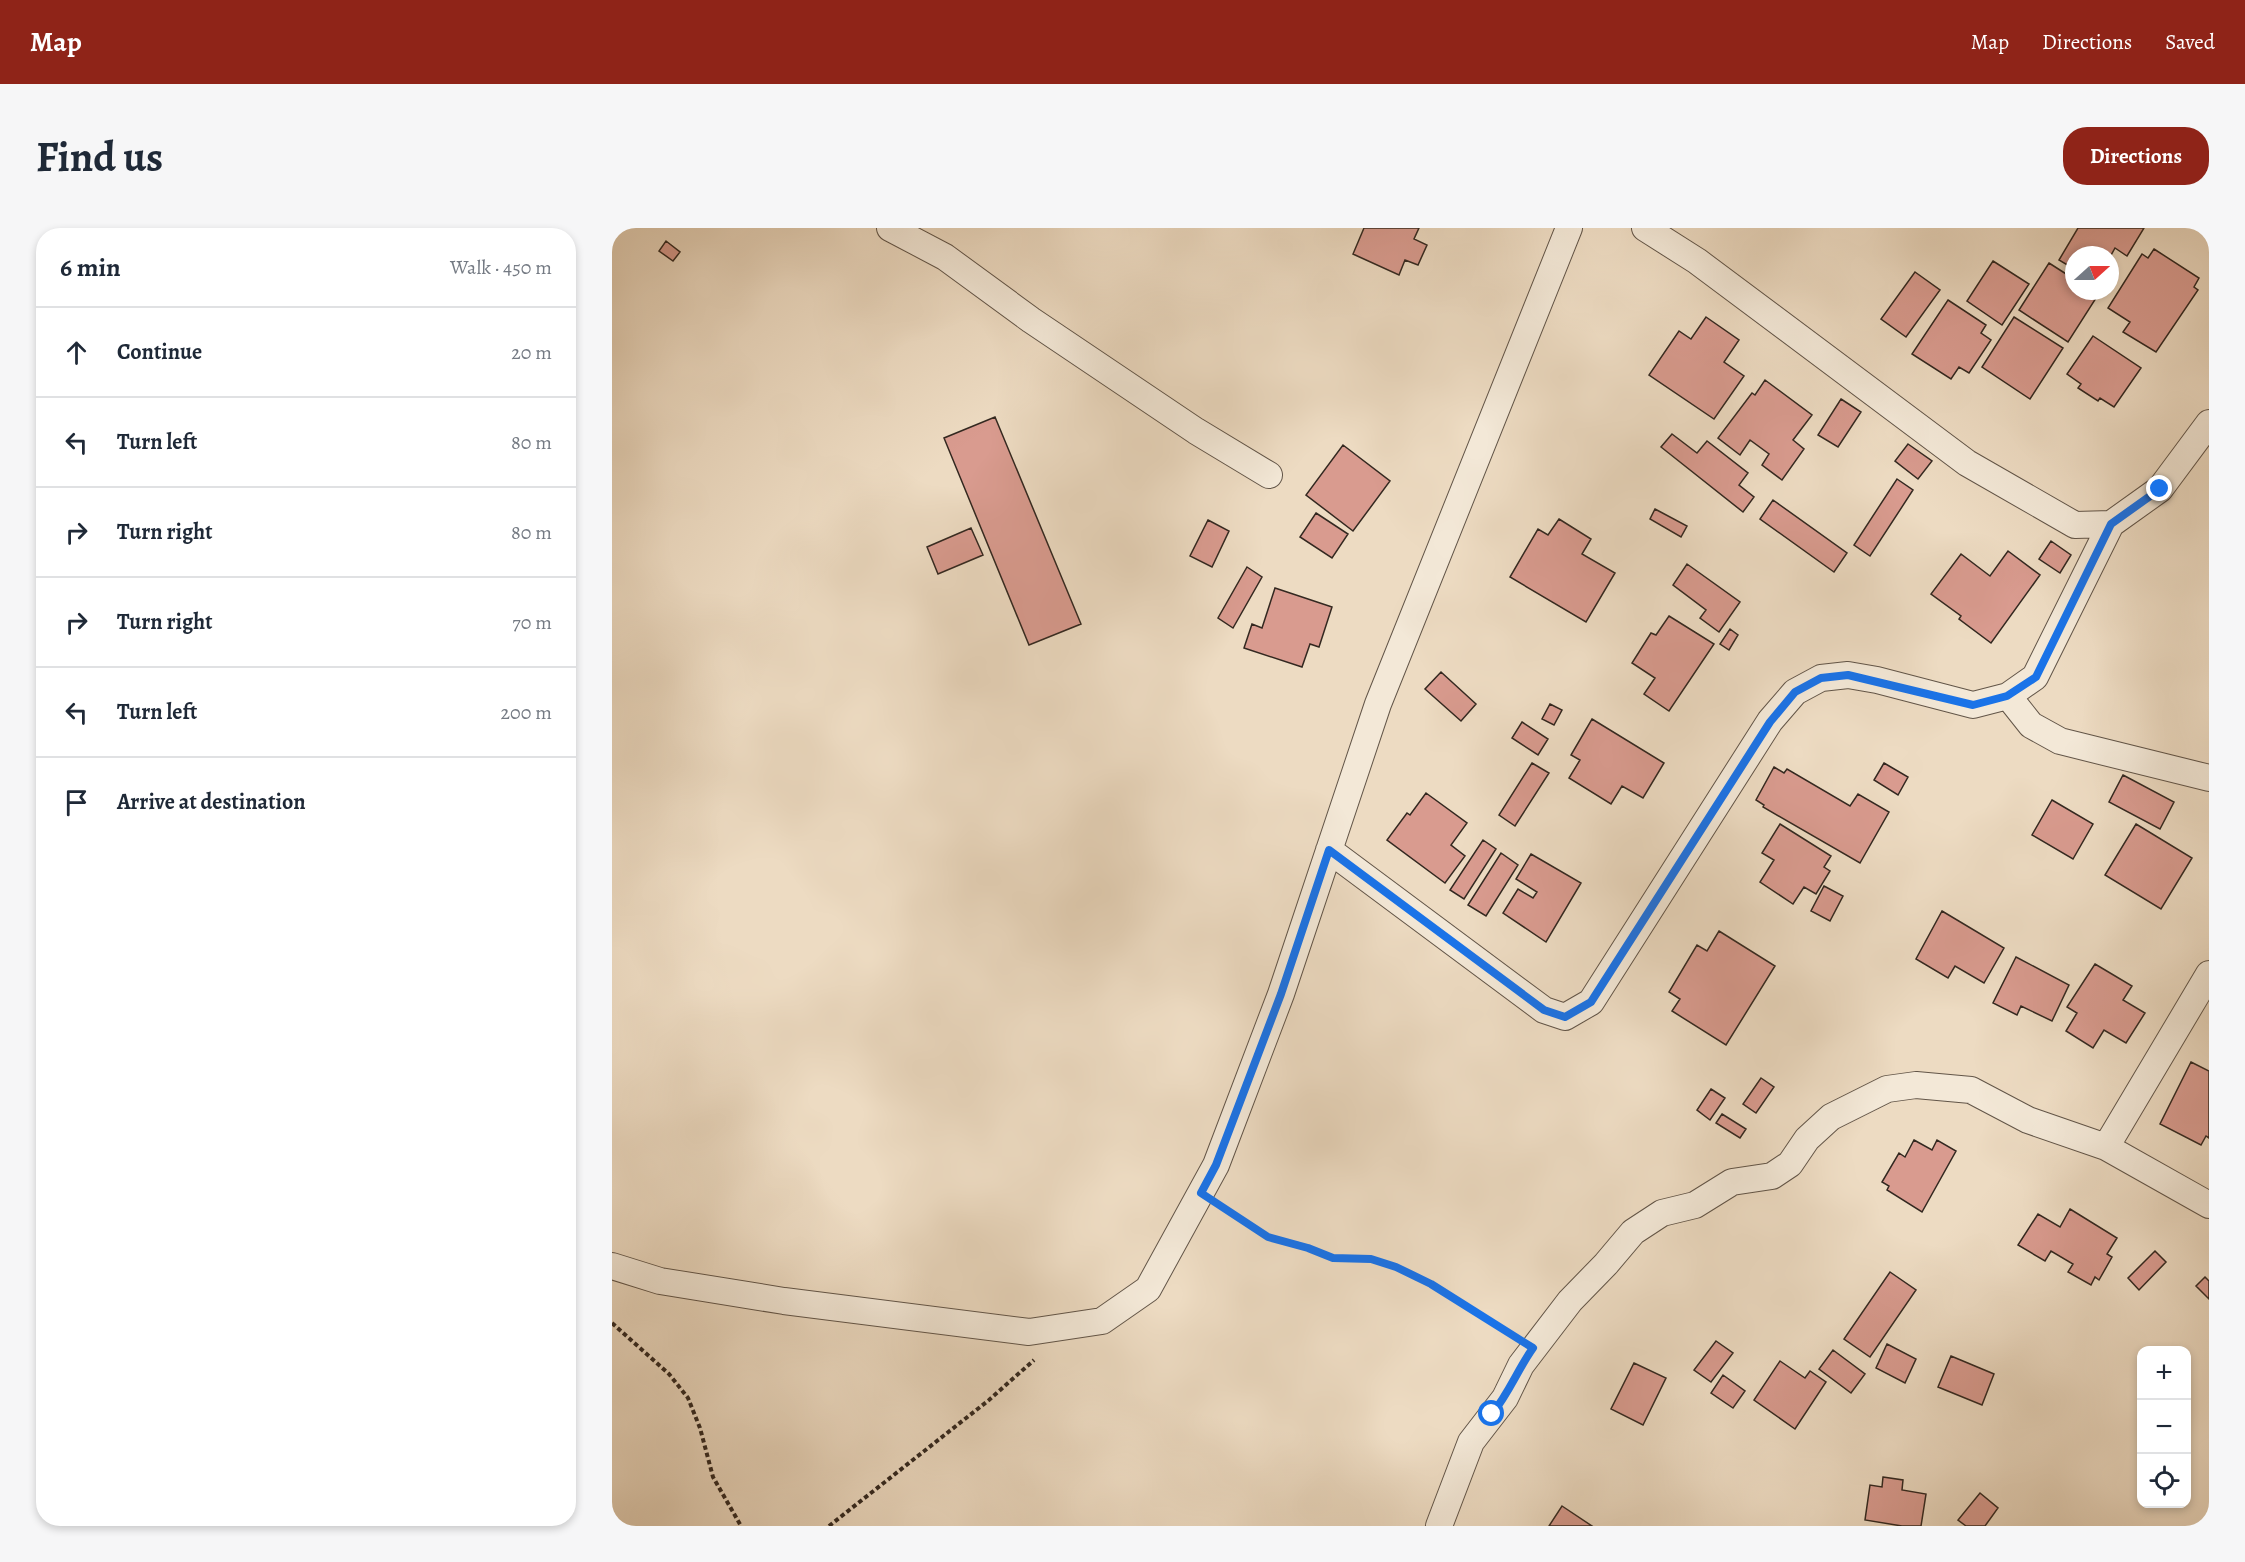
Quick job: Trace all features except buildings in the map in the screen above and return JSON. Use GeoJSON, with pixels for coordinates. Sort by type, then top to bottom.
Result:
{"type":"FeatureCollection","features":[{"type":"Feature","properties":{"kind":"street"},"geometry":{"type":"LineString","coordinates":[[890,228],[945,257],[1031,320],[1196,431],[1269,475]]}},
{"type":"Feature","properties":{"kind":"street"},"geometry":{"type":"LineString","coordinates":[[612,1266],[660,1281],[784,1301],[1029,1332],[1102,1321],[1148,1289],[1216,1165],[1281,994],[1378,704],[1569,228]]}},
{"type":"Feature","properties":{"kind":"street"},"geometry":{"type":"LineString","coordinates":[[1645,228],[1697,261],[1967,463],[2075,525],[2111,524]]}},
{"type":"Feature","properties":{"kind":"street"},"geometry":{"type":"LineString","coordinates":[[1329,850],[1544,1010],[1565,1017],[1591,1002],[1770,722],[1795,692],[1821,678],[1848,675],[1973,705],[2007,696],[2036,677],[2111,524],[2160,489],[2209,423]]}},
{"type":"Feature","properties":{"kind":"street"},"geometry":{"type":"LineString","coordinates":[[2007,696],[2031,725],[2060,741],[2209,778]]}},
{"type":"Feature","properties":{"kind":"street"},"geometry":{"type":"LineString","coordinates":[[2106,1147],[2209,974]]}},
{"type":"Feature","properties":{"kind":"street"},"geometry":{"type":"LineString","coordinates":[[1439,1526],[1470,1442],[1505,1398],[1521,1365],[1533,1348],[1570,1301],[1633,1232],[1662,1213],[1695,1204],[1732,1182],[1772,1176],[1790,1164],[1807,1138],[1832,1117],[1887,1089],[1916,1085],[1971,1090],[2028,1120],[2106,1147],[2209,1205]]}},
{"type":"Feature","properties":{"kind":"path"},"geometry":{"type":"LineString","coordinates":[[1201,1193],[1268,1237],[1308,1248],[1333,1258],[1371,1259],[1396,1267],[1431,1284],[1533,1348]]}},
{"type":"Feature","properties":{"kind":"path"},"geometry":{"type":"LineString","coordinates":[[612,1323],[669,1374],[688,1398],[700,1428],[713,1477],[741,1526]]}},
{"type":"Feature","properties":{"kind":"path"},"geometry":{"type":"LineString","coordinates":[[830,1526],[990,1400],[1039,1355]]}},
{"type":"Feature","properties":{"kind":"route"},"geometry":{"type":"LineString","coordinates":[[1492,1414],[1505,1398],[1521,1365],[1533,1348],[1431,1284],[1396,1267],[1371,1259],[1333,1258],[1308,1248],[1268,1237],[1201,1193],[1216,1165],[1281,994],[1329,850],[1544,1010],[1565,1017],[1591,1002],[1770,722],[1795,692],[1821,678],[1848,675],[1877,680],[1973,705],[2007,696],[2036,677],[2111,524],[2160,489]]}}]}
